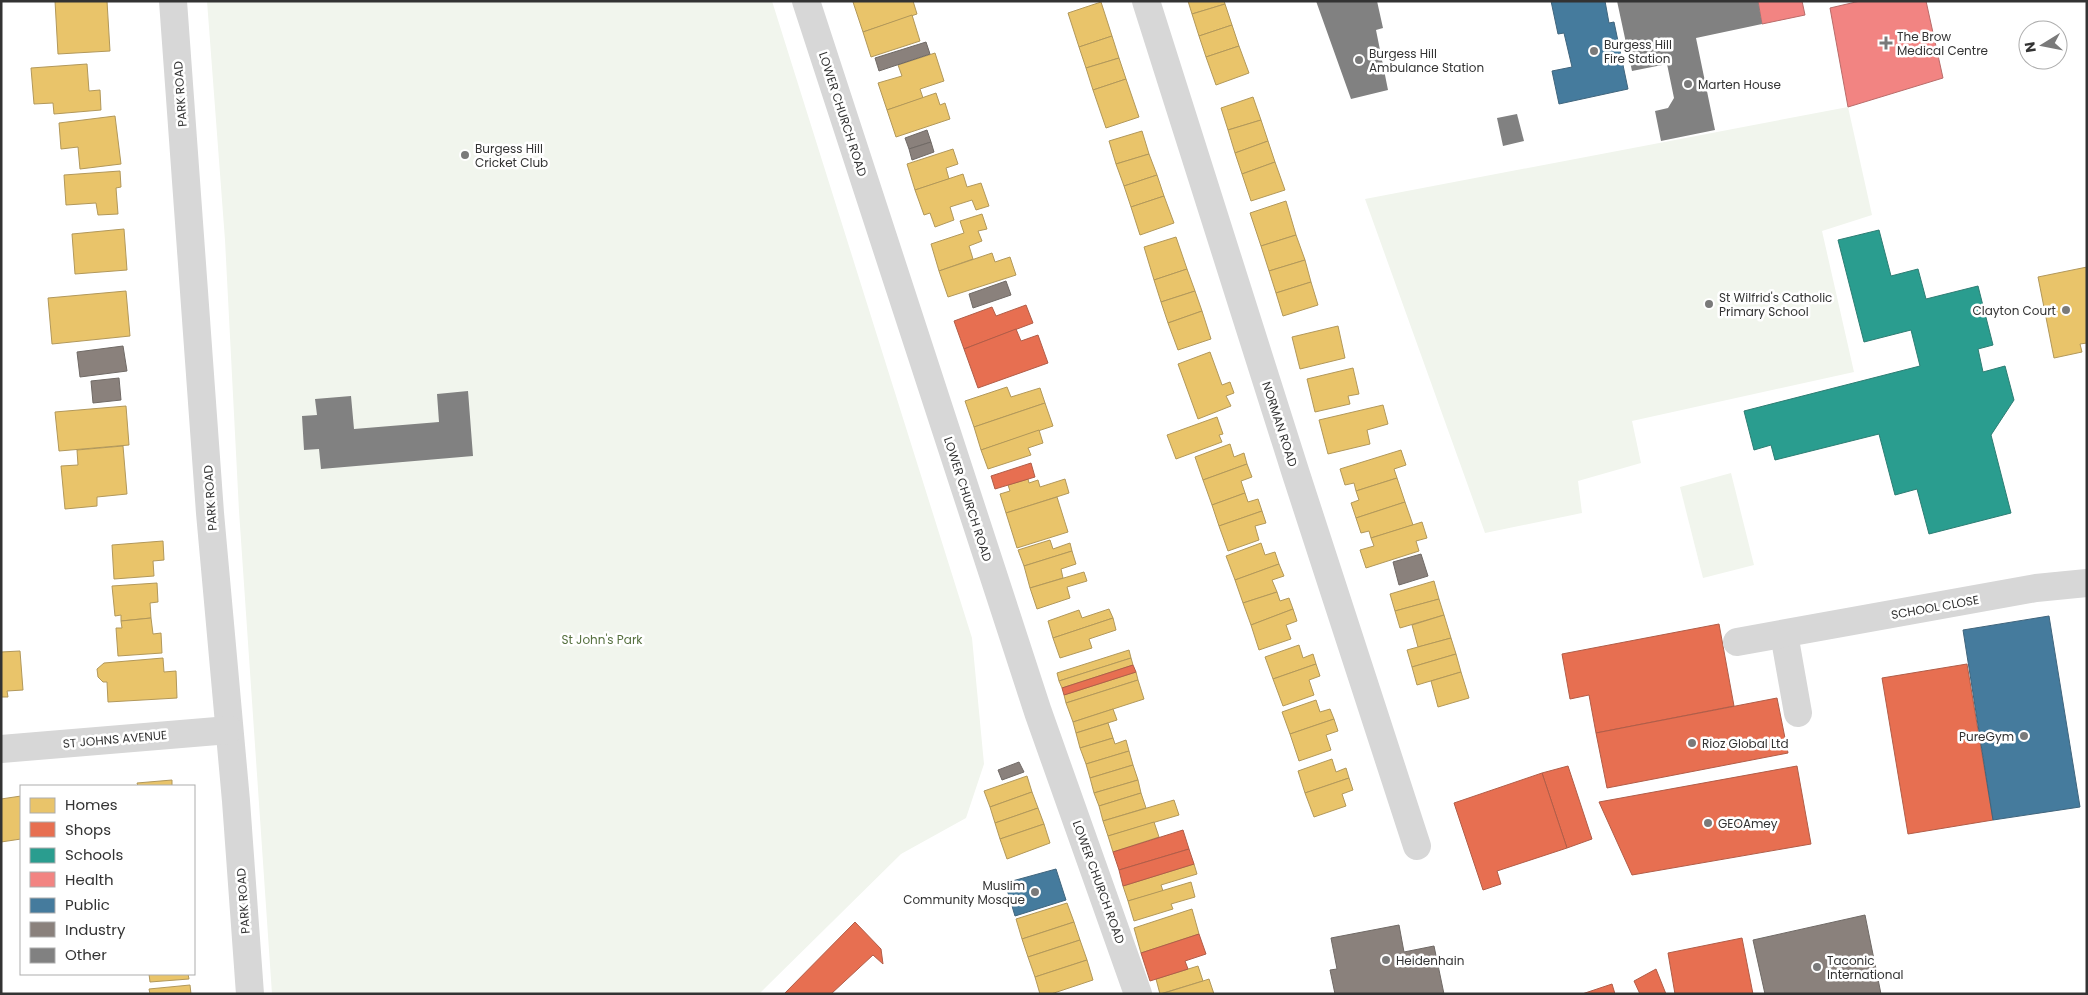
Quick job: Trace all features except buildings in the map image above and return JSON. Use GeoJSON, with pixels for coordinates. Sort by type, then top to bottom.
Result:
{"type":"FeatureCollection","features":[{"type":"Feature","properties":{"kind":"street","name":"PARK ROAD"},"geometry":{"type":"LineString","coordinates":[[173,1],[211,523],[250,994]]}},
{"type":"Feature","properties":{"kind":"street","name":"LOWER CHURCH ROAD"},"geometry":{"type":"LineString","coordinates":[[806,1],[1035,703],[1138,994]]}},
{"type":"Feature","properties":{"kind":"street","name":"NORMAN ROAD"},"geometry":{"type":"LineString","coordinates":[[1146,1],[1298,483],[1417,846]]}},
{"type":"Feature","properties":{"kind":"street","name":"SCHOOL CLOSE"},"geometry":{"type":"LineString","coordinates":[[1737,642],[2036,588],[2087,583]]}},
{"type":"Feature","properties":{"kind":"street"},"geometry":{"type":"LineString","coordinates":[[1784,634],[1798,713]]}},
{"type":"Feature","properties":{"kind":"street","name":"ST JOHNS AVENUE"},"geometry":{"type":"LineString","coordinates":[[1,749],[229,730]]}},
{"type":"Feature","properties":{"kind":"green space","name":"St John's Park"},"geometry":{"type":"Polygon","coordinates":[[[207,1],[772,1],[972,638],[984,764],[966,818],[901,854],[759,994],[272,994],[239,511],[225,240],[207,1]]]}},
{"type":"Feature","properties":{"kind":"green space"},"geometry":{"type":"Polygon","coordinates":[[[1848,107],[1872,215],[1822,231],[1854,372],[1632,421],[1641,463],[1578,481],[1582,513],[1485,533],[1365,199],[1848,107]]]}},
{"type":"Feature","properties":{"kind":"green space"},"geometry":{"type":"Polygon","coordinates":[[[1731,473],[1754,565],[1703,578],[1680,487],[1731,473]]]}},
{"type":"Feature","properties":{"kind":"place","name":"The Brow Medical Centre"},"geometry":{"type":"Point","coordinates":[1886,43]}},
{"type":"Feature","properties":{"kind":"place","name":"Burgess Hill Fire Station"},"geometry":{"type":"Point","coordinates":[1594,51]}},
{"type":"Feature","properties":{"kind":"place","name":"Burgess Hill Ambulance Station"},"geometry":{"type":"Point","coordinates":[1359,60]}},
{"type":"Feature","properties":{"kind":"place","name":"Marten House"},"geometry":{"type":"Point","coordinates":[1688,84]}},
{"type":"Feature","properties":{"kind":"place","name":"Burgess Hill Cricket Club"},"geometry":{"type":"Point","coordinates":[465,155]}},
{"type":"Feature","properties":{"kind":"place","name":"St Wilfrid's Catholic Primary School"},"geometry":{"type":"Point","coordinates":[1709,304]}},
{"type":"Feature","properties":{"kind":"place","name":"Clayton Court"},"geometry":{"type":"Point","coordinates":[2066,310]}},
{"type":"Feature","properties":{"kind":"place","name":"PureGym"},"geometry":{"type":"Point","coordinates":[2024,736]}},
{"type":"Feature","properties":{"kind":"place","name":"Rioz Global Ltd"},"geometry":{"type":"Point","coordinates":[1692,743]}},
{"type":"Feature","properties":{"kind":"place","name":"GEOAmey"},"geometry":{"type":"Point","coordinates":[1708,823]}},
{"type":"Feature","properties":{"kind":"place","name":"Muslim Community Mosque"},"geometry":{"type":"Point","coordinates":[1035,892]}},
{"type":"Feature","properties":{"kind":"place","name":"Heidenhain"},"geometry":{"type":"Point","coordinates":[1386,960]}},
{"type":"Feature","properties":{"kind":"place","name":"Taconic International"},"geometry":{"type":"Point","coordinates":[1817,967]}}]}
